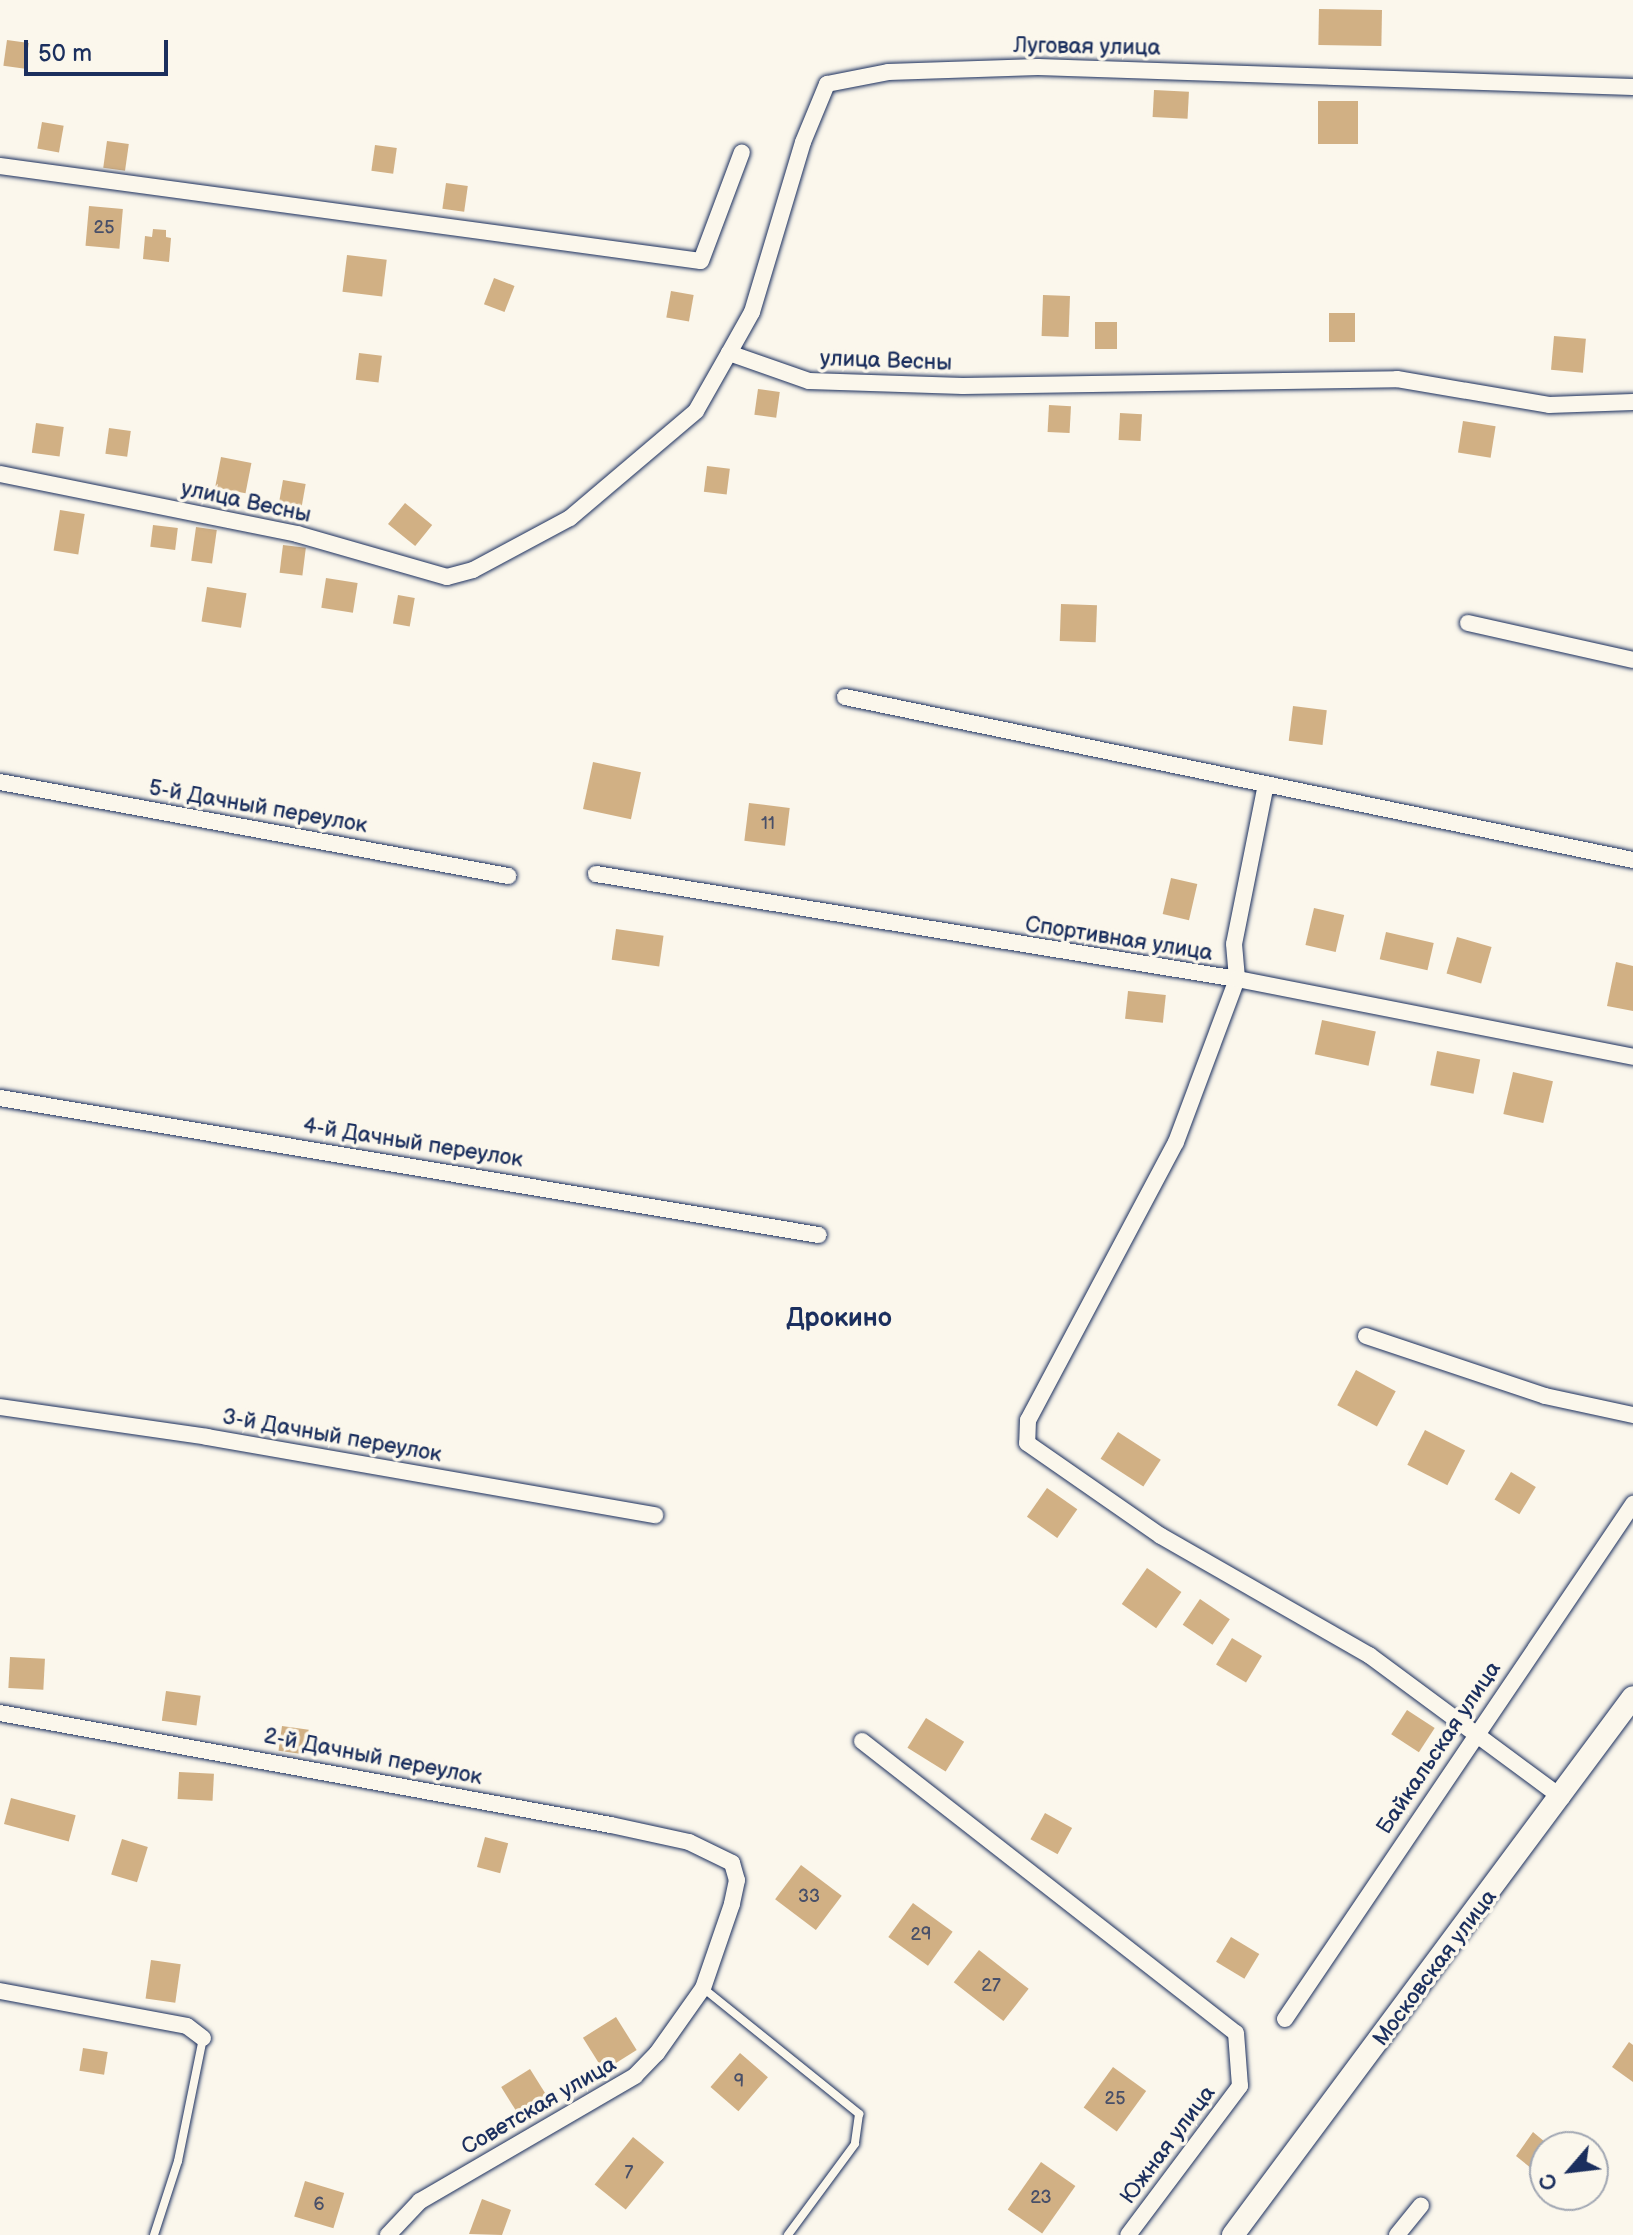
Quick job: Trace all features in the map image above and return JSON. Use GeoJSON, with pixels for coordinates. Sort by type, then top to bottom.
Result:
{"type":"FeatureCollection","features":[{"type":"Feature","properties":{"kind":"street","name":"Луговая улица"},"geometry":{"type":"LineString","coordinates":[[729,353],[752,312],[803,142],[827,84],[888,72],[1038,67],[1633,87]]}},
{"type":"Feature","properties":{"kind":"street"},"geometry":{"type":"LineString","coordinates":[[0,166],[701,261],[742,152]]}},
{"type":"Feature","properties":{"kind":"street","name":"улица Весны"},"geometry":{"type":"LineString","coordinates":[[0,474],[297,534],[447,577],[473,570],[570,518],[696,411],[729,353],[809,381],[963,386],[1397,379],[1549,405],[1633,402]]}},
{"type":"Feature","properties":{"kind":"street"},"geometry":{"type":"LineString","coordinates":[[1468,623],[1633,660]]}},
{"type":"Feature","properties":{"kind":"street"},"geometry":{"type":"LineString","coordinates":[[845,697],[1633,860]]}},
{"type":"Feature","properties":{"kind":"street","name":"5-й Дачный переулок"},"geometry":{"type":"LineString","coordinates":[[0,782],[508,876]]}},
{"type":"Feature","properties":{"kind":"street"},"geometry":{"type":"LineString","coordinates":[[1266,784],[1234,944],[1237,979],[1176,1142],[1028,1420],[1027,1443],[1161,1536],[1369,1655],[1562,1798]]}},
{"type":"Feature","properties":{"kind":"street","name":"Спортивная улица"},"geometry":{"type":"LineString","coordinates":[[596,874],[1237,979],[1633,1057]]}},
{"type":"Feature","properties":{"kind":"street","name":"4-й Дачный переулок"},"geometry":{"type":"LineString","coordinates":[[0,1098],[819,1235]]}},
{"type":"Feature","properties":{"kind":"street"},"geometry":{"type":"LineString","coordinates":[[1366,1336],[1545,1396],[1633,1415]]}},
{"type":"Feature","properties":{"kind":"street","name":"3-й Дачный переулок"},"geometry":{"type":"LineString","coordinates":[[0,1407],[207,1437],[655,1515]]}},
{"type":"Feature","properties":{"kind":"street","name":"Байкальская улица"},"geometry":{"type":"LineString","coordinates":[[1285,2019],[1475,1733],[1633,1504]]}},
{"type":"Feature","properties":{"kind":"street","name":"Московская улица"},"geometry":{"type":"LineString","coordinates":[[1233,2235],[1562,1798],[1633,1697]]}},
{"type":"Feature","properties":{"kind":"street","name":"2-й Дачный переулок"},"geometry":{"type":"LineString","coordinates":[[0,1713],[611,1825],[689,1842],[732,1863]]}},
{"type":"Feature","properties":{"kind":"street","name":"Южная улица"},"geometry":{"type":"LineString","coordinates":[[862,1741],[1236,2033],[1240,2086],[1128,2235]]}},
{"type":"Feature","properties":{"kind":"street","name":"Советская улица"},"geometry":{"type":"LineString","coordinates":[[388,2235],[420,2201],[635,2076],[657,2053],[703,1988],[732,1904],[737,1880],[732,1863]]}},
{"type":"Feature","properties":{"kind":"street"},"geometry":{"type":"LineString","coordinates":[[0,1991],[187,2026],[203,2038]]}},
{"type":"Feature","properties":{"kind":"street"},"geometry":{"type":"LineString","coordinates":[[1397,2235],[1421,2205]]}},
{"type":"Feature","properties":{"kind":"lane"},"geometry":{"type":"LineString","coordinates":[[703,1988],[859,2114],[855,2144],[788,2235]]}},
{"type":"Feature","properties":{"kind":"lane"},"geometry":{"type":"LineString","coordinates":[[154,2235],[178,2161],[203,2038]]}},
{"type":"Feature","properties":{"kind":"building"},"geometry":{"type":"Polygon","coordinates":[[[1319,9],[1382,10],[1381,46],[1318,45],[1319,9]]]}},
{"type":"Feature","properties":{"kind":"building"},"geometry":{"type":"Polygon","coordinates":[[[7,40],[29,43],[25,69],[3,66],[7,40]]]}},
{"type":"Feature","properties":{"kind":"building"},"geometry":{"type":"Polygon","coordinates":[[[1154,90],[1189,92],[1188,119],[1153,117],[1154,90]]]}},
{"type":"Feature","properties":{"kind":"building"},"geometry":{"type":"Polygon","coordinates":[[[1318,101],[1358,101],[1358,144],[1318,144],[1318,101]]]}},
{"type":"Feature","properties":{"kind":"building"},"geometry":{"type":"Polygon","coordinates":[[[42,122],[64,126],[59,152],[37,149],[42,122]]]}},
{"type":"Feature","properties":{"kind":"building"},"geometry":{"type":"Polygon","coordinates":[[[107,141],[129,144],[125,171],[103,168],[107,141]]]}},
{"type":"Feature","properties":{"kind":"building"},"geometry":{"type":"Polygon","coordinates":[[[375,145],[397,148],[393,174],[371,171],[375,145]]]}},
{"type":"Feature","properties":{"kind":"building"},"geometry":{"type":"Polygon","coordinates":[[[446,183],[468,186],[464,212],[442,209],[446,183]]]}},
{"type":"Feature","properties":{"kind":"building"},"geometry":{"type":"Polygon","coordinates":[[[89,206],[123,209],[119,249],[86,246],[89,206]]]}},
{"type":"Feature","properties":{"kind":"building"},"geometry":{"type":"Polygon","coordinates":[[[153,229],[166,230],[166,237],[171,238],[169,262],[143,259],[145,236],[152,237],[153,229]]]}},
{"type":"Feature","properties":{"kind":"building"},"geometry":{"type":"Polygon","coordinates":[[[347,255],[387,260],[382,297],[342,292],[347,255]]]}},
{"type":"Feature","properties":{"kind":"building"},"geometry":{"type":"Polygon","coordinates":[[[494,278],[515,286],[505,312],[484,304],[494,278]]]}},
{"type":"Feature","properties":{"kind":"building"},"geometry":{"type":"Polygon","coordinates":[[[671,291],[694,295],[689,322],[666,318],[671,291]]]}},
{"type":"Feature","properties":{"kind":"building"},"geometry":{"type":"Polygon","coordinates":[[[1043,295],[1070,296],[1069,337],[1042,336],[1043,295]]]}},
{"type":"Feature","properties":{"kind":"building"},"geometry":{"type":"Polygon","coordinates":[[[1329,313],[1355,313],[1355,342],[1329,342],[1329,313]]]}},
{"type":"Feature","properties":{"kind":"building"},"geometry":{"type":"Polygon","coordinates":[[[1095,322],[1117,322],[1117,349],[1095,349],[1095,322]]]}},
{"type":"Feature","properties":{"kind":"building"},"geometry":{"type":"Polygon","coordinates":[[[1554,336],[1586,339],[1583,373],[1551,370],[1554,336]]]}},
{"type":"Feature","properties":{"kind":"building"},"geometry":{"type":"Polygon","coordinates":[[[359,353],[382,356],[379,383],[356,380],[359,353]]]}},
{"type":"Feature","properties":{"kind":"building"},"geometry":{"type":"Polygon","coordinates":[[[758,389],[780,392],[776,418],[754,415],[758,389]]]}},
{"type":"Feature","properties":{"kind":"building"},"geometry":{"type":"Polygon","coordinates":[[[1049,405],[1071,406],[1070,433],[1048,432],[1049,405]]]}},
{"type":"Feature","properties":{"kind":"building"},"geometry":{"type":"Polygon","coordinates":[[[1120,413],[1142,414],[1141,441],[1119,440],[1120,413]]]}},
{"type":"Feature","properties":{"kind":"building"},"geometry":{"type":"Polygon","coordinates":[[[1463,421],[1496,426],[1491,458],[1458,453],[1463,421]]]}},
{"type":"Feature","properties":{"kind":"building"},"geometry":{"type":"Polygon","coordinates":[[[36,423],[64,427],[60,457],[32,453],[36,423]]]}},
{"type":"Feature","properties":{"kind":"building"},"geometry":{"type":"Polygon","coordinates":[[[109,428],[131,431],[127,457],[105,454],[109,428]]]}},
{"type":"Feature","properties":{"kind":"building"},"geometry":{"type":"Polygon","coordinates":[[[221,457],[251,463],[246,493],[215,487],[221,457]]]}},
{"type":"Feature","properties":{"kind":"building"},"geometry":{"type":"Polygon","coordinates":[[[707,466],[730,469],[727,495],[704,492],[707,466]]]}},
{"type":"Feature","properties":{"kind":"building"},"geometry":{"type":"Polygon","coordinates":[[[283,480],[306,484],[301,511],[278,507],[283,480]]]}},
{"type":"Feature","properties":{"kind":"building"},"geometry":{"type":"Polygon","coordinates":[[[405,503],[432,525],[415,546],[388,524],[405,503]]]}},
{"type":"Feature","properties":{"kind":"building"},"geometry":{"type":"Polygon","coordinates":[[[60,510],[85,514],[78,554],[54,550],[60,510]]]}},
{"type":"Feature","properties":{"kind":"building"},"geometry":{"type":"Polygon","coordinates":[[[153,525],[178,528],[175,550],[150,547],[153,525]]]}},
{"type":"Feature","properties":{"kind":"building"},"geometry":{"type":"Polygon","coordinates":[[[196,527],[217,530],[212,564],[191,561],[196,527]]]}},
{"type":"Feature","properties":{"kind":"building"},"geometry":{"type":"Polygon","coordinates":[[[283,545],[306,548],[302,576],[280,573],[283,545]]]}},
{"type":"Feature","properties":{"kind":"building"},"geometry":{"type":"Polygon","coordinates":[[[326,578],[358,583],[353,613],[321,608],[326,578]]]}},
{"type":"Feature","properties":{"kind":"building"},"geometry":{"type":"Polygon","coordinates":[[[207,587],[247,593],[241,628],[202,622],[207,587]]]}},
{"type":"Feature","properties":{"kind":"building"},"geometry":{"type":"Polygon","coordinates":[[[398,595],[415,598],[410,627],[393,624],[398,595]]]}},
{"type":"Feature","properties":{"kind":"building"},"geometry":{"type":"Polygon","coordinates":[[[1061,604],[1097,605],[1096,642],[1060,641],[1061,604]]]}},
{"type":"Feature","properties":{"kind":"building"},"geometry":{"type":"Polygon","coordinates":[[[1293,706],[1327,710],[1322,745],[1289,741],[1293,706]]]}},
{"type":"Feature","properties":{"kind":"building"},"geometry":{"type":"Polygon","coordinates":[[[593,762],[641,772],[631,819],[583,809],[593,762]]]}},
{"type":"Feature","properties":{"kind":"building"},"geometry":{"type":"Polygon","coordinates":[[[749,803],[790,808],[785,846],[744,841],[749,803]]]}},
{"type":"Feature","properties":{"kind":"building"},"geometry":{"type":"Polygon","coordinates":[[[1171,878],[1197,884],[1189,920],[1163,914],[1171,878]]]}},
{"type":"Feature","properties":{"kind":"building"},"geometry":{"type":"Polygon","coordinates":[[[1314,908],[1344,915],[1336,952],[1305,945],[1314,908]]]}},
{"type":"Feature","properties":{"kind":"building"},"geometry":{"type":"Polygon","coordinates":[[[616,929],[664,936],[659,966],[612,960],[616,929]]]}},
{"type":"Feature","properties":{"kind":"building"},"geometry":{"type":"Polygon","coordinates":[[[1386,932],[1434,943],[1427,970],[1380,959],[1386,932]]]}},
{"type":"Feature","properties":{"kind":"building"},"geometry":{"type":"Polygon","coordinates":[[[1457,937],[1492,947],[1481,983],[1447,974],[1457,937]]]}},
{"type":"Feature","properties":{"kind":"building"},"geometry":{"type":"Polygon","coordinates":[[[1616,962],[1633,966],[1633,1011],[1607,1006],[1616,962]]]}},
{"type":"Feature","properties":{"kind":"building"},"geometry":{"type":"Polygon","coordinates":[[[1128,991],[1166,995],[1163,1023],[1125,1019],[1128,991]]]}},
{"type":"Feature","properties":{"kind":"building"},"geometry":{"type":"Polygon","coordinates":[[[1322,1020],[1376,1031],[1369,1066],[1315,1054],[1322,1020]]]}},
{"type":"Feature","properties":{"kind":"building"},"geometry":{"type":"Polygon","coordinates":[[[1437,1051],[1480,1059],[1474,1094],[1430,1085],[1437,1051]]]}},
{"type":"Feature","properties":{"kind":"building"},"geometry":{"type":"Polygon","coordinates":[[[1513,1072],[1553,1081],[1543,1123],[1503,1114],[1513,1072]]]}},
{"type":"Feature","properties":{"kind":"building"},"geometry":{"type":"Polygon","coordinates":[[[1356,1370],[1396,1391],[1377,1426],[1337,1405],[1356,1370]]]}},
{"type":"Feature","properties":{"kind":"building"},"geometry":{"type":"Polygon","coordinates":[[[1425,1430],[1465,1450],[1447,1485],[1407,1465],[1425,1430]]]}},
{"type":"Feature","properties":{"kind":"building"},"geometry":{"type":"Polygon","coordinates":[[[1118,1432],[1161,1460],[1143,1487],[1101,1459],[1118,1432]]]}},
{"type":"Feature","properties":{"kind":"building"},"geometry":{"type":"Polygon","coordinates":[[[1511,1472],[1536,1487],[1519,1514],[1495,1499],[1511,1472]]]}},
{"type":"Feature","properties":{"kind":"building"},"geometry":{"type":"Polygon","coordinates":[[[1047,1488],[1077,1509],[1057,1538],[1027,1517],[1047,1488]]]}},
{"type":"Feature","properties":{"kind":"building"},"geometry":{"type":"Polygon","coordinates":[[[1147,1568],[1181,1592],[1156,1628],[1122,1604],[1147,1568]]]}},
{"type":"Feature","properties":{"kind":"building"},"geometry":{"type":"Polygon","coordinates":[[[1200,1599],[1230,1619],[1213,1645],[1183,1625],[1200,1599]]]}},
{"type":"Feature","properties":{"kind":"building"},"geometry":{"type":"Polygon","coordinates":[[[1232,1638],[1262,1656],[1246,1683],[1216,1665],[1232,1638]]]}},
{"type":"Feature","properties":{"kind":"building"},"geometry":{"type":"Polygon","coordinates":[[[10,1657],[45,1659],[43,1690],[8,1688],[10,1657]]]}},
{"type":"Feature","properties":{"kind":"building"},"geometry":{"type":"Polygon","coordinates":[[[166,1691],[201,1696],[196,1726],[162,1721],[166,1691]]]}},
{"type":"Feature","properties":{"kind":"building"},"geometry":{"type":"Polygon","coordinates":[[[1407,1710],[1435,1728],[1419,1752],[1391,1734],[1407,1710]]]}},
{"type":"Feature","properties":{"kind":"building"},"geometry":{"type":"Polygon","coordinates":[[[926,1718],[964,1742],[946,1772],[907,1748],[926,1718]]]}},
{"type":"Feature","properties":{"kind":"building"},"geometry":{"type":"Polygon","coordinates":[[[282,1726],[309,1730],[305,1755],[279,1751],[282,1726]]]}},
{"type":"Feature","properties":{"kind":"building"},"geometry":{"type":"Polygon","coordinates":[[[179,1772],[214,1774],[213,1801],[178,1799],[179,1772]]]}},
{"type":"Feature","properties":{"kind":"building"},"geometry":{"type":"Polygon","coordinates":[[[11,1798],[76,1815],[69,1841],[4,1824],[11,1798]]]}},
{"type":"Feature","properties":{"kind":"building"},"geometry":{"type":"Polygon","coordinates":[[[1045,1813],[1072,1828],[1058,1854],[1030,1839],[1045,1813]]]}},
{"type":"Feature","properties":{"kind":"building"},"geometry":{"type":"Polygon","coordinates":[[[485,1837],[508,1843],[500,1873],[477,1867],[485,1837]]]}},
{"type":"Feature","properties":{"kind":"building"},"geometry":{"type":"Polygon","coordinates":[[[122,1839],[148,1847],[137,1882],[111,1874],[122,1839]]]}},
{"type":"Feature","properties":{"kind":"building"},"geometry":{"type":"Polygon","coordinates":[[[801,1865],[842,1896],[816,1930],[775,1899],[801,1865]]]}},
{"type":"Feature","properties":{"kind":"building"},"geometry":{"type":"Polygon","coordinates":[[[913,1903],[953,1932],[928,1966],[888,1937],[913,1903]]]}},
{"type":"Feature","properties":{"kind":"building"},"geometry":{"type":"Polygon","coordinates":[[[1231,1937],[1259,1954],[1244,1979],[1216,1962],[1231,1937]]]}},
{"type":"Feature","properties":{"kind":"building"},"geometry":{"type":"Polygon","coordinates":[[[979,1950],[1029,1989],[1003,2021],[954,1982],[979,1950]]]}},
{"type":"Feature","properties":{"kind":"building"},"geometry":{"type":"Polygon","coordinates":[[[151,1960],[181,1964],[175,2003],[146,1999],[151,1960]]]}},
{"type":"Feature","properties":{"kind":"building"},"geometry":{"type":"Polygon","coordinates":[[[616,2017],[637,2050],[604,2071],[583,2038],[616,2017]]]}},
{"type":"Feature","properties":{"kind":"building"},"geometry":{"type":"Polygon","coordinates":[[[1629,2042],[1633,2045],[1633,2082],[1612,2067],[1629,2042]]]}},
{"type":"Feature","properties":{"kind":"building"},"geometry":{"type":"Polygon","coordinates":[[[83,2048],[108,2052],[104,2075],[79,2071],[83,2048]]]}},
{"type":"Feature","properties":{"kind":"building"},"geometry":{"type":"Polygon","coordinates":[[[740,2053],[768,2077],[738,2111],[710,2087],[740,2053]]]}},
{"type":"Feature","properties":{"kind":"building"},"geometry":{"type":"Polygon","coordinates":[[[1113,2067],[1146,2091],[1117,2132],[1084,2107],[1113,2067]]]}},
{"type":"Feature","properties":{"kind":"building"},"geometry":{"type":"Polygon","coordinates":[[[530,2069],[548,2098],[519,2116],[501,2087],[530,2069]]]}},
{"type":"Feature","properties":{"kind":"building"},"geometry":{"type":"Polygon","coordinates":[[[633,2137],[664,2162],[626,2210],[595,2184],[633,2137]]]}},
{"type":"Feature","properties":{"kind":"building"},"geometry":{"type":"Polygon","coordinates":[[[1529,2138],[1529,2167],[1516,2156],[1529,2138]]]}},
{"type":"Feature","properties":{"kind":"building"},"geometry":{"type":"Polygon","coordinates":[[[1041,2162],[1075,2186],[1042,2234],[1008,2210],[1041,2162]]]}},
{"type":"Feature","properties":{"kind":"building"},"geometry":{"type":"Polygon","coordinates":[[[305,2181],[344,2193],[333,2228],[294,2216],[305,2181]]]}},
{"type":"Feature","properties":{"kind":"building"},"geometry":{"type":"Polygon","coordinates":[[[482,2199],[511,2210],[502,2235],[469,2234],[482,2199]]]}},
{"type":"Feature","properties":{"kind":"district","name":"Дрокино"},"geometry":{"type":"Point","coordinates":[839,1319]}}]}
